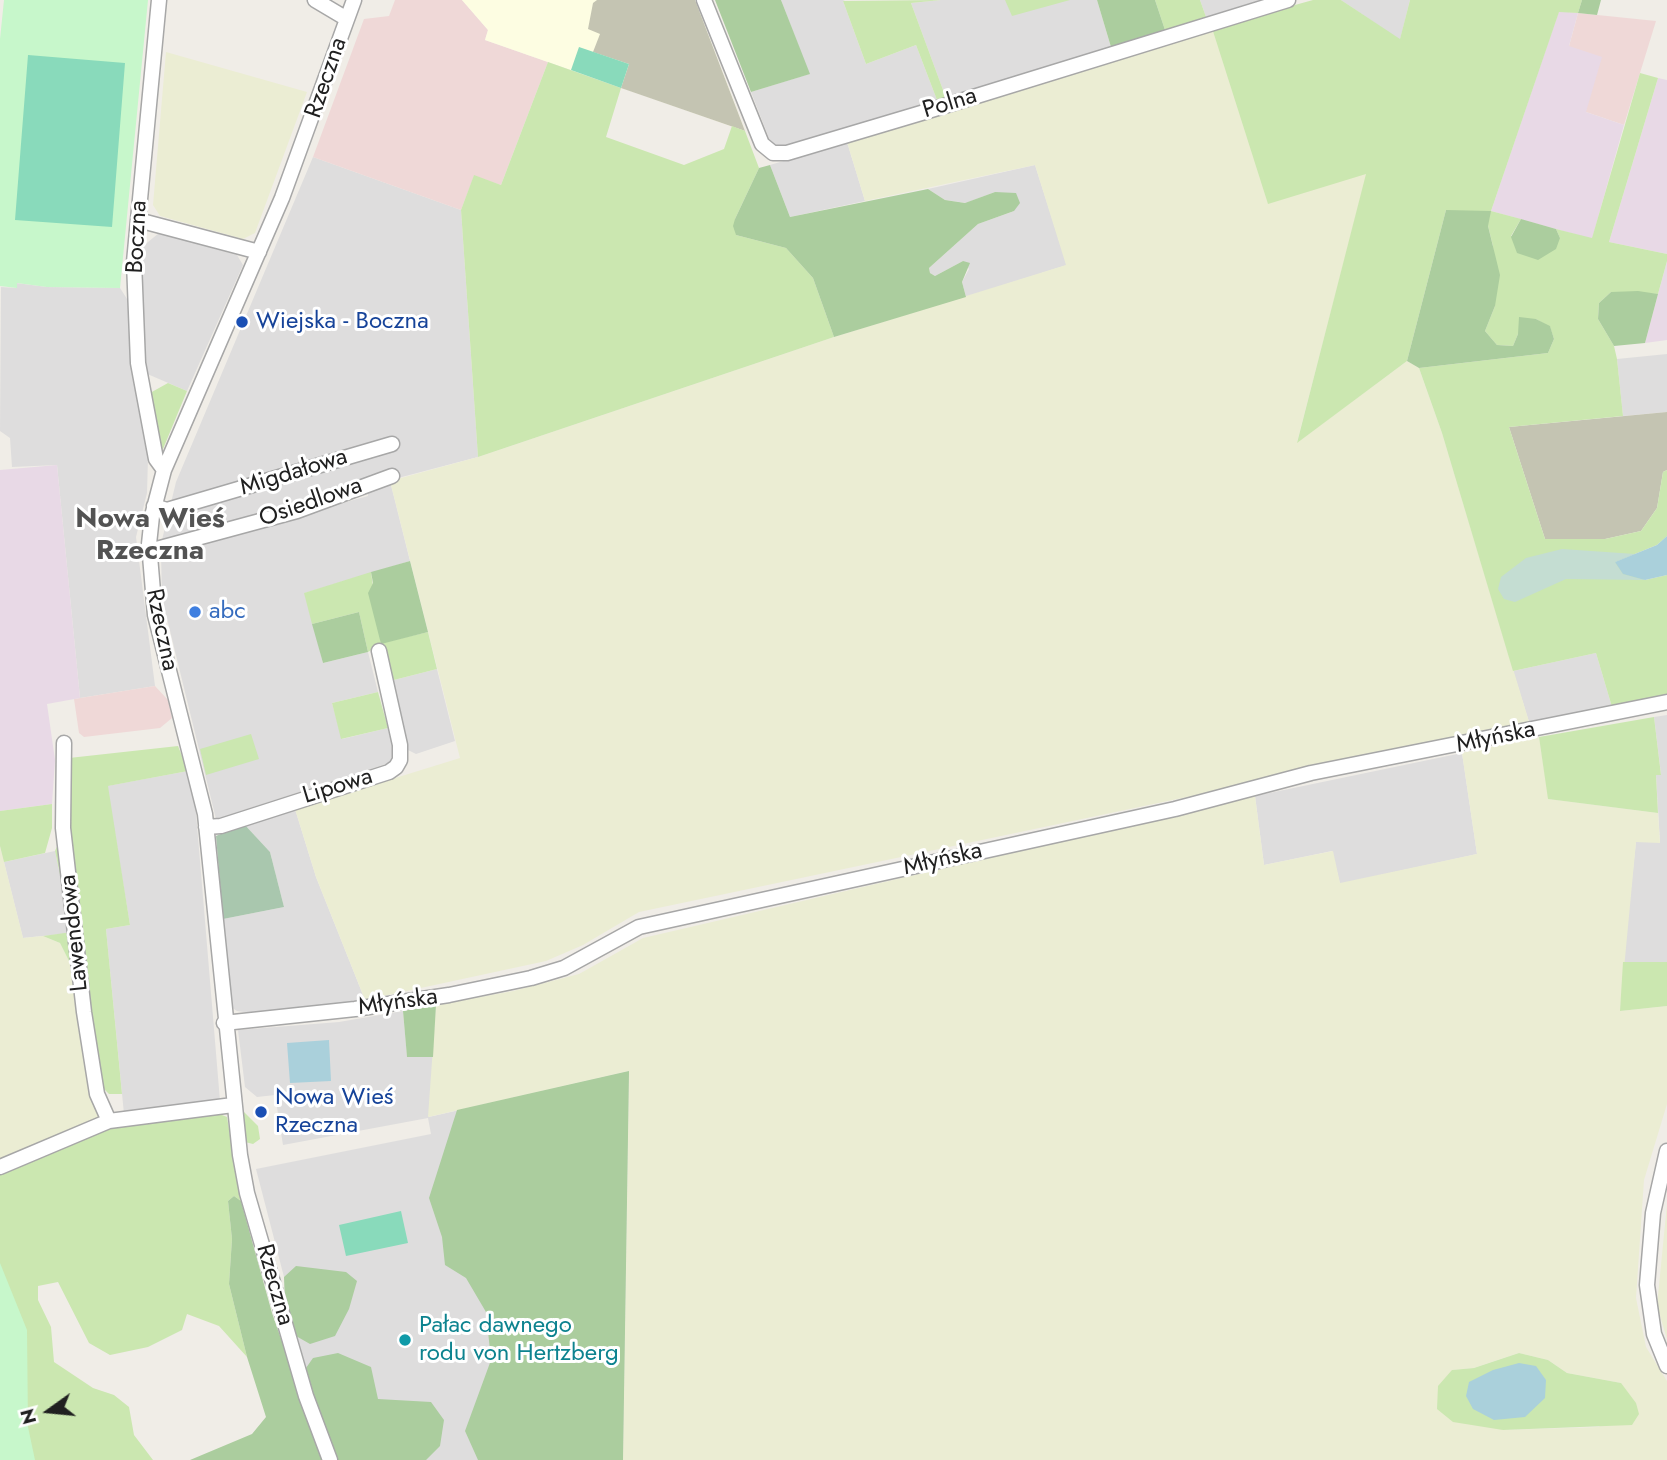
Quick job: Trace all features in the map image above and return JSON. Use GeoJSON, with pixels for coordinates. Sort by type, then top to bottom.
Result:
{"type":"FeatureCollection","features":[{"type":"Feature","properties":{"kind":"street","name":"Boczna"},"geometry":{"type":"LineString","coordinates":[[159,0],[134,262],[136,346],[151,441],[156,459],[164,470]]}},
{"type":"Feature","properties":{"kind":"street"},"geometry":{"type":"LineString","coordinates":[[315,0],[347,19]]}},
{"type":"Feature","properties":{"kind":"street","name":"Rzeczna"},"geometry":{"type":"LineString","coordinates":[[330,1460],[306,1396],[247,1193],[233,1105],[206,827],[199,783],[155,615],[149,551],[154,506],[164,470],[300,152],[354,0]]}},
{"type":"Feature","properties":{"kind":"street","name":"Polna"},"geometry":{"type":"LineString","coordinates":[[704,0],[762,144],[774,153],[787,153],[916,115],[1288,0]]}},
{"type":"Feature","properties":{"kind":"street"},"geometry":{"type":"LineString","coordinates":[[138,220],[259,253]]}},
{"type":"Feature","properties":{"kind":"street","name":"Migdałowa"},"geometry":{"type":"LineString","coordinates":[[154,506],[167,510],[392,444]]}},
{"type":"Feature","properties":{"kind":"street","name":"Osiedlowa"},"geometry":{"type":"LineString","coordinates":[[149,551],[298,511],[392,476]]}},
{"type":"Feature","properties":{"kind":"street","name":"Lipowa"},"geometry":{"type":"LineString","coordinates":[[206,827],[221,826],[388,772],[396,767],[400,760],[400,745],[380,651]]}},
{"type":"Feature","properties":{"kind":"street","name":"Młyńska"},"geometry":{"type":"LineString","coordinates":[[224,1023],[355,1009],[449,995],[531,978],[564,968],[639,927],[1175,810],[1311,773],[1667,702]]}},
{"type":"Feature","properties":{"kind":"street","name":"Lawendowa"},"geometry":{"type":"LineString","coordinates":[[64,743],[63,828],[84,1012],[97,1094],[109,1121]]}},
{"type":"Feature","properties":{"kind":"street"},"geometry":{"type":"LineString","coordinates":[[0,1167],[109,1121],[233,1105]]}},
{"type":"Feature","properties":{"kind":"street"},"geometry":{"type":"LineString","coordinates":[[1667,1151],[1653,1213],[1647,1284],[1654,1334],[1667,1366]]}},
{"type":"Feature","properties":{"kind":"shaded area"},"geometry":{"type":"Polygon","coordinates":[[[395,0],[462,0],[488,30],[485,40],[548,62],[501,185],[474,176],[461,210],[313,157],[364,19],[389,16],[395,0]]]}},
{"type":"Feature","properties":{"kind":"shaded area"},"geometry":{"type":"Polygon","coordinates":[[[462,0],[695,0],[745,131],[485,40],[488,30],[462,0]]]}},
{"type":"Feature","properties":{"kind":"shaded area"},"geometry":{"type":"Polygon","coordinates":[[[597,0],[695,0],[745,131],[621,88],[629,64],[593,52],[600,34],[588,29],[593,3],[597,0]]]}},
{"type":"Feature","properties":{"kind":"shaded area"},"geometry":{"type":"Polygon","coordinates":[[[781,0],[845,0],[843,1],[866,64],[916,45],[937,100],[778,149],[772,146],[751,92],[809,74],[781,0]]]}},
{"type":"Feature","properties":{"kind":"shaded area"},"geometry":{"type":"Polygon","coordinates":[[[941,0],[1097,0],[1111,47],[946,98],[911,3],[941,0]]]}},
{"type":"Feature","properties":{"kind":"shaded area"},"geometry":{"type":"Polygon","coordinates":[[[1200,0],[1260,0],[1206,17],[1200,0]]]}},
{"type":"Feature","properties":{"kind":"shaded area"},"geometry":{"type":"Polygon","coordinates":[[[1341,0],[1410,0],[1400,40],[1341,0]]]}},
{"type":"Feature","properties":{"kind":"shaded area"},"geometry":{"type":"Polygon","coordinates":[[[1559,11],[1578,13],[1569,46],[1602,57],[1586,112],[1624,125],[1592,239],[1491,211],[1559,11]]]}},
{"type":"Feature","properties":{"kind":"shaded area"},"geometry":{"type":"Polygon","coordinates":[[[1578,13],[1656,21],[1624,125],[1586,112],[1569,46],[1578,13]]]}},
{"type":"Feature","properties":{"kind":"shaded area"},"geometry":{"type":"Polygon","coordinates":[[[1212,28],[1367,173],[1297,442],[1407,361],[1419,368],[1442,433],[1530,725],[639,912],[583,945],[546,961],[365,1000],[316,877],[295,809],[460,758],[390,481],[478,457],[834,337],[1066,265],[1035,165],[865,201],[847,142],[1212,28]]]}},
{"type":"Feature","properties":{"kind":"shaded area"},"geometry":{"type":"Polygon","coordinates":[[[166,52],[307,92],[255,233],[243,239],[160,216],[153,205],[166,52]]]}},
{"type":"Feature","properties":{"kind":"shaded area"},"geometry":{"type":"Polygon","coordinates":[[[1658,78],[1667,80],[1667,254],[1609,242],[1658,78]]]}},
{"type":"Feature","properties":{"kind":"shaded area"},"geometry":{"type":"Polygon","coordinates":[[[847,142],[865,201],[790,217],[770,165],[847,142]]]}},
{"type":"Feature","properties":{"kind":"shaded area"},"geometry":{"type":"Polygon","coordinates":[[[313,157],[461,210],[478,457],[162,540],[176,482],[313,157]]]}},
{"type":"Feature","properties":{"kind":"shaded area"},"geometry":{"type":"Polygon","coordinates":[[[1035,165],[1067,265],[966,297],[962,282],[969,269],[963,261],[935,276],[930,273],[929,268],[978,224],[1014,211],[995,192],[966,203],[945,200],[928,189],[1035,165]]]}},
{"type":"Feature","properties":{"kind":"shaded area"},"geometry":{"type":"Polygon","coordinates":[[[159,233],[237,255],[243,265],[187,391],[145,373],[141,331],[142,247],[159,233]]]}},
{"type":"Feature","properties":{"kind":"shaded area"},"geometry":{"type":"Polygon","coordinates":[[[1667,261],[1667,340],[1645,343],[1658,294],[1667,261]]]}},
{"type":"Feature","properties":{"kind":"shaded area"},"geometry":{"type":"Polygon","coordinates":[[[16,283],[47,287],[120,288],[129,302],[130,358],[148,458],[147,493],[136,537],[155,686],[80,698],[57,465],[12,467],[10,438],[0,431],[1,287],[16,288],[16,283]]]}},
{"type":"Feature","properties":{"kind":"shaded area"},"geometry":{"type":"Polygon","coordinates":[[[1667,354],[1667,412],[1623,416],[1617,359],[1667,354]]]}},
{"type":"Feature","properties":{"kind":"shaded area"},"geometry":{"type":"Polygon","coordinates":[[[1667,412],[1667,470],[1663,472],[1657,508],[1641,531],[1605,539],[1545,539],[1509,427],[1667,412]]]}},
{"type":"Feature","properties":{"kind":"shaded area"},"geometry":{"type":"Polygon","coordinates":[[[57,465],[80,698],[47,704],[55,760],[52,804],[0,811],[0,470],[57,465]]]}},
{"type":"Feature","properties":{"kind":"shaded area"},"geometry":{"type":"Polygon","coordinates":[[[390,481],[410,561],[305,593],[323,663],[368,652],[378,692],[332,703],[342,739],[388,728],[394,753],[389,763],[216,819],[162,598],[161,553],[368,496],[367,488],[390,481]]]}},
{"type":"Feature","properties":{"kind":"shaded area"},"geometry":{"type":"Polygon","coordinates":[[[1562,549],[1635,554],[1615,562],[1623,574],[1645,580],[1566,579],[1515,602],[1504,599],[1498,589],[1501,577],[1526,558],[1562,549]]]}},
{"type":"Feature","properties":{"kind":"shaded area"},"geometry":{"type":"Polygon","coordinates":[[[1596,653],[1612,707],[1530,725],[1513,671],[1596,653]]]}},
{"type":"Feature","properties":{"kind":"shaded area"},"geometry":{"type":"Polygon","coordinates":[[[437,669],[455,741],[416,754],[408,750],[390,681],[437,669]]]}},
{"type":"Feature","properties":{"kind":"shaded area"},"geometry":{"type":"Polygon","coordinates":[[[155,686],[168,700],[172,718],[160,728],[84,737],[79,733],[74,699],[155,686]]]}},
{"type":"Feature","properties":{"kind":"shaded area"},"geometry":{"type":"Polygon","coordinates":[[[1667,715],[1667,962],[1623,962],[1636,842],[1660,842],[1656,775],[1661,774],[1654,717],[1667,715]]]}},
{"type":"Feature","properties":{"kind":"shaded area"},"geometry":{"type":"Polygon","coordinates":[[[1539,737],[1549,799],[1658,813],[1660,843],[1636,842],[1620,1011],[1667,1006],[1667,1104],[1644,1180],[1636,1298],[1646,1347],[1667,1381],[1667,1460],[623,1460],[629,1071],[428,1117],[436,1005],[513,991],[579,974],[643,938],[1255,796],[1264,865],[1333,851],[1340,883],[1477,854],[1462,753],[1539,737]],[[1519,1353],[1474,1368],[1452,1370],[1503,1430],[1599,1427],[1621,1383],[1567,1373],[1548,1360],[1519,1353]]]}},
{"type":"Feature","properties":{"kind":"shaded area"},"geometry":{"type":"Polygon","coordinates":[[[1462,753],[1477,854],[1340,884],[1332,851],[1264,865],[1255,796],[1462,753]]]}},
{"type":"Feature","properties":{"kind":"shaded area"},"geometry":{"type":"Polygon","coordinates":[[[188,771],[195,801],[220,1101],[124,1114],[106,929],[130,925],[107,786],[188,771]]]}},
{"type":"Feature","properties":{"kind":"shaded area"},"geometry":{"type":"Polygon","coordinates":[[[295,809],[316,877],[365,1000],[258,1014],[237,1011],[231,1007],[223,919],[284,907],[270,852],[244,824],[295,809]]]}},
{"type":"Feature","properties":{"kind":"shaded area"},"geometry":{"type":"Polygon","coordinates":[[[244,824],[270,852],[284,907],[223,919],[216,836],[244,824]]]}},
{"type":"Feature","properties":{"kind":"shaded area"},"geometry":{"type":"Polygon","coordinates":[[[0,846],[23,938],[43,936],[60,943],[70,963],[79,987],[109,1117],[0,1162],[0,846]]]}},
{"type":"Feature","properties":{"kind":"shaded area"},"geometry":{"type":"Polygon","coordinates":[[[55,851],[72,933],[23,938],[4,862],[55,851]]]}},
{"type":"Feature","properties":{"kind":"shaded area"},"geometry":{"type":"Polygon","coordinates":[[[403,1011],[407,1056],[433,1057],[429,1117],[629,1071],[623,1460],[336,1460],[285,1301],[284,1277],[256,1169],[431,1134],[428,1118],[283,1145],[275,1095],[257,1097],[245,1087],[238,1030],[339,1022],[403,1011]]]}},
{"type":"Feature","properties":{"kind":"shaded area"},"geometry":{"type":"Polygon","coordinates":[[[1667,1204],[1667,1339],[1657,1306],[1667,1204]]]}},
{"type":"Feature","properties":{"kind":"green space"},"geometry":{"type":"Polygon","coordinates":[[[4,0],[148,0],[120,288],[47,287],[17,283],[17,288],[0,286],[0,39],[4,0]]]}},
{"type":"Feature","properties":{"kind":"green space"},"geometry":{"type":"Polygon","coordinates":[[[715,0],[781,0],[810,74],[751,92],[715,0]]]}},
{"type":"Feature","properties":{"kind":"green space"},"geometry":{"type":"Polygon","coordinates":[[[941,0],[911,3],[946,98],[937,100],[916,45],[866,64],[843,1],[941,0]]]}},
{"type":"Feature","properties":{"kind":"green space"},"geometry":{"type":"Polygon","coordinates":[[[1005,0],[1070,0],[1012,16],[1005,0]]]}},
{"type":"Feature","properties":{"kind":"green space"},"geometry":{"type":"Polygon","coordinates":[[[1097,0],[1155,0],[1165,30],[1111,47],[1097,0]]]}},
{"type":"Feature","properties":{"kind":"green space"},"geometry":{"type":"Polygon","coordinates":[[[1155,0],[1200,0],[1206,17],[1165,30],[1155,0]]]}},
{"type":"Feature","properties":{"kind":"green space"},"geometry":{"type":"Polygon","coordinates":[[[1313,0],[1341,0],[1400,39],[1410,0],[1582,0],[1578,13],[1559,12],[1491,211],[1521,219],[1511,236],[1560,238],[1556,229],[1592,238],[1640,73],[1658,78],[1609,242],[1667,254],[1667,261],[1658,294],[1611,292],[1599,303],[1598,319],[1614,346],[1617,359],[1623,416],[1509,427],[1545,539],[1605,539],[1641,531],[1657,508],[1663,472],[1667,470],[1667,536],[1657,545],[1615,562],[1645,580],[1667,575],[1667,696],[1612,707],[1596,653],[1513,671],[1442,433],[1419,368],[1548,353],[1554,339],[1550,327],[1536,319],[1518,334],[1513,346],[1497,345],[1485,331],[1495,306],[1493,246],[1488,226],[1446,210],[1407,361],[1297,443],[1366,174],[1268,204],[1212,28],[1313,0]]]}},
{"type":"Feature","properties":{"kind":"green space"},"geometry":{"type":"Polygon","coordinates":[[[1582,0],[1601,0],[1597,15],[1578,13],[1582,0]]]}},
{"type":"Feature","properties":{"kind":"green space"},"geometry":{"type":"Polygon","coordinates":[[[579,47],[629,64],[621,88],[571,70],[579,47]]]}},
{"type":"Feature","properties":{"kind":"green space"},"geometry":{"type":"Polygon","coordinates":[[[28,55],[125,63],[112,227],[15,220],[28,55]]]}},
{"type":"Feature","properties":{"kind":"green space"},"geometry":{"type":"Polygon","coordinates":[[[548,62],[621,88],[606,137],[684,165],[724,149],[732,126],[745,131],[759,168],[735,219],[736,235],[786,248],[813,278],[834,337],[478,457],[461,210],[474,175],[501,185],[548,62]]]}},
{"type":"Feature","properties":{"kind":"green space"},"geometry":{"type":"Polygon","coordinates":[[[770,165],[790,217],[928,189],[945,200],[965,203],[995,192],[1016,193],[1020,203],[1014,211],[978,224],[929,268],[930,273],[935,276],[963,261],[970,263],[962,282],[966,297],[834,337],[813,278],[786,248],[736,235],[733,226],[735,219],[759,168],[770,165]]]}},
{"type":"Feature","properties":{"kind":"green space"},"geometry":{"type":"Polygon","coordinates":[[[1446,210],[1491,211],[1488,226],[1500,275],[1495,306],[1485,331],[1497,345],[1513,346],[1518,334],[1519,317],[1536,319],[1550,326],[1554,339],[1548,353],[1419,368],[1407,361],[1446,210]]]}},
{"type":"Feature","properties":{"kind":"green space"},"geometry":{"type":"Polygon","coordinates":[[[1521,219],[1556,229],[1560,238],[1556,249],[1538,260],[1517,253],[1511,237],[1521,219]]]}},
{"type":"Feature","properties":{"kind":"green space"},"geometry":{"type":"Polygon","coordinates":[[[1638,291],[1658,294],[1645,343],[1614,346],[1598,319],[1599,303],[1611,292],[1638,291]]]}},
{"type":"Feature","properties":{"kind":"green space"},"geometry":{"type":"Polygon","coordinates":[[[168,383],[187,391],[163,449],[156,448],[150,393],[168,383]]]}},
{"type":"Feature","properties":{"kind":"green space"},"geometry":{"type":"Polygon","coordinates":[[[410,561],[428,632],[381,644],[368,593],[373,583],[371,572],[410,561]]]}},
{"type":"Feature","properties":{"kind":"green space"},"geometry":{"type":"Polygon","coordinates":[[[371,572],[381,643],[428,632],[437,669],[390,681],[381,644],[368,652],[359,612],[312,624],[304,593],[371,572]]]}},
{"type":"Feature","properties":{"kind":"green space"},"geometry":{"type":"Polygon","coordinates":[[[359,612],[368,652],[323,663],[312,624],[359,612]]]}},
{"type":"Feature","properties":{"kind":"green space"},"geometry":{"type":"Polygon","coordinates":[[[378,692],[388,728],[341,739],[332,703],[378,692]]]}},
{"type":"Feature","properties":{"kind":"green space"},"geometry":{"type":"Polygon","coordinates":[[[1654,717],[1661,775],[1656,775],[1658,813],[1548,799],[1539,737],[1654,717]]]}},
{"type":"Feature","properties":{"kind":"green space"},"geometry":{"type":"Polygon","coordinates":[[[251,734],[259,759],[206,775],[200,749],[251,734]]]}},
{"type":"Feature","properties":{"kind":"green space"},"geometry":{"type":"Polygon","coordinates":[[[178,746],[188,771],[108,786],[130,925],[106,929],[122,1094],[109,1094],[101,1086],[79,987],[70,963],[60,943],[43,936],[72,932],[55,851],[66,826],[69,758],[178,746]]]}},
{"type":"Feature","properties":{"kind":"green space"},"geometry":{"type":"Polygon","coordinates":[[[52,804],[52,828],[45,853],[4,862],[0,846],[0,811],[52,804]]]}},
{"type":"Feature","properties":{"kind":"green space"},"geometry":{"type":"Polygon","coordinates":[[[1623,962],[1667,962],[1667,1006],[1620,1011],[1623,962]]]}},
{"type":"Feature","properties":{"kind":"green space"},"geometry":{"type":"Polygon","coordinates":[[[436,1005],[433,1057],[407,1057],[403,1011],[436,1005]]]}},
{"type":"Feature","properties":{"kind":"green space"},"geometry":{"type":"Polygon","coordinates":[[[629,1071],[623,1460],[478,1460],[465,1431],[491,1360],[486,1312],[466,1278],[445,1265],[442,1237],[429,1198],[457,1110],[629,1071]]]}},
{"type":"Feature","properties":{"kind":"green space"},"geometry":{"type":"Polygon","coordinates":[[[241,1109],[258,1126],[260,1139],[253,1144],[245,1142],[241,1109]]]}},
{"type":"Feature","properties":{"kind":"green space"},"geometry":{"type":"Polygon","coordinates":[[[217,1113],[227,1117],[241,1201],[234,1196],[228,1201],[232,1239],[229,1284],[247,1357],[219,1326],[187,1314],[182,1330],[148,1347],[110,1355],[89,1343],[58,1282],[38,1286],[38,1300],[51,1327],[54,1362],[93,1388],[114,1395],[129,1407],[134,1435],[153,1460],[0,1460],[0,1169],[106,1127],[217,1113]]]}},
{"type":"Feature","properties":{"kind":"green space"},"geometry":{"type":"Polygon","coordinates":[[[234,1196],[241,1201],[272,1313],[301,1396],[313,1392],[306,1368],[313,1358],[338,1353],[371,1367],[378,1399],[431,1402],[444,1420],[440,1446],[426,1460],[190,1460],[252,1434],[266,1417],[247,1357],[229,1284],[232,1239],[228,1201],[234,1196]]]}},
{"type":"Feature","properties":{"kind":"green space"},"geometry":{"type":"Polygon","coordinates":[[[401,1211],[408,1243],[346,1256],[339,1225],[401,1211]]]}},
{"type":"Feature","properties":{"kind":"green space"},"geometry":{"type":"Polygon","coordinates":[[[0,1263],[27,1330],[28,1427],[35,1460],[0,1460],[0,1263]]]}},
{"type":"Feature","properties":{"kind":"green space"},"geometry":{"type":"Polygon","coordinates":[[[296,1266],[346,1272],[357,1281],[349,1309],[335,1336],[310,1344],[296,1336],[285,1301],[284,1277],[296,1266]]]}},
{"type":"Feature","properties":{"kind":"green space"},"geometry":{"type":"Polygon","coordinates":[[[1519,1353],[1548,1360],[1567,1373],[1621,1383],[1636,1403],[1639,1414],[1632,1425],[1503,1430],[1453,1422],[1437,1409],[1438,1386],[1452,1370],[1474,1368],[1519,1353]]]}},
{"type":"Feature","properties":{"kind":"water"},"geometry":{"type":"Polygon","coordinates":[[[1667,536],[1667,575],[1645,580],[1623,574],[1615,562],[1657,545],[1667,536]]]}},
{"type":"Feature","properties":{"kind":"water"},"geometry":{"type":"Polygon","coordinates":[[[329,1040],[331,1081],[290,1083],[287,1043],[329,1040]]]}},
{"type":"Feature","properties":{"kind":"water"},"geometry":{"type":"Polygon","coordinates":[[[1519,1363],[1536,1366],[1546,1380],[1545,1398],[1525,1417],[1494,1420],[1473,1409],[1466,1396],[1469,1382],[1493,1370],[1519,1363]]]}},
{"type":"Feature","properties":{"kind":"place","name":"Wiejska - Boczna"},"geometry":{"type":"Point","coordinates":[242,322]}},
{"type":"Feature","properties":{"kind":"place","name":"abc"},"geometry":{"type":"Point","coordinates":[195,612]}},
{"type":"Feature","properties":{"kind":"place","name":"Nowa Wieś Rzeczna"},"geometry":{"type":"Point","coordinates":[261,1112]}},
{"type":"Feature","properties":{"kind":"place","name":"Pałac dawnego rodu von Hertzberg"},"geometry":{"type":"Point","coordinates":[405,1340]}},
{"type":"Feature","properties":{"kind":"district","name":"Nowa Wieś Rzeczna"},"geometry":{"type":"Point","coordinates":[150,536]}}]}
